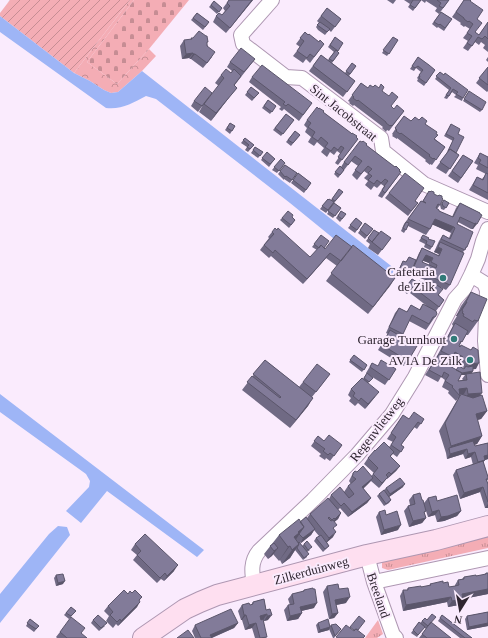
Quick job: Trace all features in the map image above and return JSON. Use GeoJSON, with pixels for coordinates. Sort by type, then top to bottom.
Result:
{"type":"FeatureCollection","features":[{"type":"Feature","properties":{"kind":"street","name":"Sint Jacobstraat"},"geometry":{"type":"LineString","coordinates":[[272,0],[241,35],[243,44],[286,77],[302,78],[381,138],[383,151],[424,184],[488,212]]}},
{"type":"Feature","properties":{"kind":"street","name":"Regenvlietweg"},"geometry":{"type":"LineString","coordinates":[[254,586],[252,570],[253,560],[258,551],[313,500],[360,452],[392,414],[415,377],[455,299],[464,289],[478,259],[488,229]]}},
{"type":"Feature","properties":{"kind":"street"},"geometry":{"type":"LineString","coordinates":[[471,275],[484,282],[487,290],[485,341],[488,370]]}},
{"type":"Feature","properties":{"kind":"street","name":"Zilkerduinweg"},"geometry":{"type":"LineString","coordinates":[[143,638],[185,609],[217,595],[366,555],[436,540],[488,526]]}},
{"type":"Feature","properties":{"kind":"street","name":"Breeland"},"geometry":{"type":"LineString","coordinates":[[366,555],[392,637]]}},
{"type":"Feature","properties":{"kind":"street"},"geometry":{"type":"LineString","coordinates":[[374,582],[488,558]]}},
{"type":"Feature","properties":{"kind":"green space"},"geometry":{"type":"Polygon","coordinates":[[[10,0],[130,0],[74,73],[0,16],[0,13],[10,0]]]}},
{"type":"Feature","properties":{"kind":"green space"},"geometry":{"type":"Polygon","coordinates":[[[130,0],[134,0],[87,62],[117,84],[149,49],[156,56],[142,71],[118,92],[111,93],[74,73],[130,0]]]}},
{"type":"Feature","properties":{"kind":"green space"},"geometry":{"type":"Polygon","coordinates":[[[134,0],[189,0],[149,49],[117,84],[87,62],[134,0]]]}},
{"type":"Feature","properties":{"kind":"green space"},"geometry":{"type":"Polygon","coordinates":[[[488,534],[488,548],[388,570],[382,568],[382,561],[488,534]]]}},
{"type":"Feature","properties":{"kind":"green space"},"geometry":{"type":"Polygon","coordinates":[[[378,620],[383,634],[377,638],[365,638],[378,620]]]}},
{"type":"Feature","properties":{"kind":"water"},"geometry":{"type":"Polygon","coordinates":[[[0,16],[74,73],[111,93],[118,92],[142,71],[395,269],[387,282],[290,203],[156,99],[146,96],[122,107],[106,108],[0,32],[0,16]]]}},
{"type":"Feature","properties":{"kind":"water"},"geometry":{"type":"Polygon","coordinates":[[[0,394],[204,550],[197,557],[107,491],[81,523],[66,511],[89,487],[90,481],[86,474],[0,412],[0,394]]]}},
{"type":"Feature","properties":{"kind":"water"},"geometry":{"type":"Polygon","coordinates":[[[58,526],[67,527],[70,535],[0,623],[0,594],[49,534],[58,526]]]}},
{"type":"Feature","properties":{"kind":"building"},"geometry":{"type":"Polygon","coordinates":[[[229,0],[252,0],[230,28],[216,16],[219,13],[222,15],[230,6],[227,3],[229,0]]]}},
{"type":"Feature","properties":{"kind":"building"},"geometry":{"type":"Polygon","coordinates":[[[413,0],[421,0],[415,8],[410,5],[413,0]]]}},
{"type":"Feature","properties":{"kind":"building"},"geometry":{"type":"Polygon","coordinates":[[[437,0],[449,0],[443,8],[439,6],[441,3],[437,0]]]}},
{"type":"Feature","properties":{"kind":"building"},"geometry":{"type":"Polygon","coordinates":[[[464,0],[471,0],[470,1],[483,10],[477,19],[482,23],[475,32],[479,35],[488,22],[488,39],[485,36],[482,39],[478,37],[472,46],[467,43],[472,36],[467,33],[473,24],[469,21],[468,22],[456,12],[464,0]]]}},
{"type":"Feature","properties":{"kind":"building"},"geometry":{"type":"Polygon","coordinates":[[[214,1],[222,8],[219,12],[211,5],[214,1]]]}},
{"type":"Feature","properties":{"kind":"building"},"geometry":{"type":"Polygon","coordinates":[[[327,8],[341,19],[335,27],[321,16],[327,8]]]}},
{"type":"Feature","properties":{"kind":"building"},"geometry":{"type":"Polygon","coordinates":[[[441,12],[452,19],[445,28],[434,22],[441,12]]]}},
{"type":"Feature","properties":{"kind":"building"},"geometry":{"type":"Polygon","coordinates":[[[197,13],[209,22],[205,27],[193,18],[197,13]]]}},
{"type":"Feature","properties":{"kind":"building"},"geometry":{"type":"Polygon","coordinates":[[[320,22],[330,29],[327,32],[317,25],[320,22]]]}},
{"type":"Feature","properties":{"kind":"building"},"geometry":{"type":"Polygon","coordinates":[[[199,31],[207,36],[207,46],[215,52],[207,63],[193,53],[186,54],[184,40],[192,39],[191,38],[193,38],[199,31]]]}},
{"type":"Feature","properties":{"kind":"building"},"geometry":{"type":"Polygon","coordinates":[[[305,32],[319,42],[320,40],[324,44],[314,57],[310,54],[307,58],[297,51],[304,41],[300,38],[305,32]]]}},
{"type":"Feature","properties":{"kind":"building"},"geometry":{"type":"Polygon","coordinates":[[[335,37],[343,43],[338,51],[330,45],[335,37]]]}},
{"type":"Feature","properties":{"kind":"building"},"geometry":{"type":"Polygon","coordinates":[[[393,37],[398,40],[389,54],[383,50],[393,37]]]}},
{"type":"Feature","properties":{"kind":"building"},"geometry":{"type":"Polygon","coordinates":[[[241,48],[255,59],[244,72],[230,62],[241,48]]]}},
{"type":"Feature","properties":{"kind":"building"},"geometry":{"type":"Polygon","coordinates":[[[336,50],[339,53],[333,61],[329,59],[336,50]]]}},
{"type":"Feature","properties":{"kind":"building"},"geometry":{"type":"Polygon","coordinates":[[[321,55],[355,81],[347,92],[313,66],[321,55]]]}},
{"type":"Feature","properties":{"kind":"building"},"geometry":{"type":"Polygon","coordinates":[[[418,57],[435,70],[426,83],[419,78],[419,75],[423,70],[418,66],[415,68],[412,66],[418,57]]]}},
{"type":"Feature","properties":{"kind":"building"},"geometry":{"type":"Polygon","coordinates":[[[352,63],[356,66],[350,74],[346,71],[352,63]]]}},
{"type":"Feature","properties":{"kind":"building"},"geometry":{"type":"Polygon","coordinates":[[[262,65],[312,103],[303,115],[288,104],[286,106],[283,104],[285,102],[252,77],[262,65]]]}},
{"type":"Feature","properties":{"kind":"building"},"geometry":{"type":"Polygon","coordinates":[[[488,67],[488,85],[479,78],[488,67]]]}},
{"type":"Feature","properties":{"kind":"building"},"geometry":{"type":"Polygon","coordinates":[[[226,69],[231,73],[234,69],[241,76],[234,85],[237,88],[216,113],[204,104],[224,78],[221,75],[226,69]]]}},
{"type":"Feature","properties":{"kind":"building"},"geometry":{"type":"Polygon","coordinates":[[[440,72],[444,75],[445,73],[468,90],[463,98],[456,94],[458,92],[453,89],[449,96],[446,95],[451,88],[436,76],[440,72]]]}},
{"type":"Feature","properties":{"kind":"building"},"geometry":{"type":"Polygon","coordinates":[[[361,83],[368,88],[370,85],[373,87],[375,85],[379,88],[381,84],[384,87],[382,91],[389,96],[392,92],[398,97],[391,106],[394,109],[397,105],[404,111],[392,126],[386,123],[358,100],[357,101],[353,98],[354,97],[352,95],[361,83]]]}},
{"type":"Feature","properties":{"kind":"building"},"geometry":{"type":"Polygon","coordinates":[[[205,87],[212,93],[202,106],[194,101],[205,87]]]}},
{"type":"Feature","properties":{"kind":"building"},"geometry":{"type":"Polygon","coordinates":[[[251,87],[259,93],[254,98],[247,92],[251,87]]]}},
{"type":"Feature","properties":{"kind":"building"},"geometry":{"type":"Polygon","coordinates":[[[469,91],[486,102],[482,110],[464,99],[469,91]]]}},
{"type":"Feature","properties":{"kind":"building"},"geometry":{"type":"Polygon","coordinates":[[[268,100],[276,106],[272,112],[264,106],[268,100]]]}},
{"type":"Feature","properties":{"kind":"building"},"geometry":{"type":"Polygon","coordinates":[[[317,107],[352,134],[357,136],[356,137],[358,139],[342,160],[338,157],[344,148],[341,146],[338,150],[334,147],[331,151],[325,147],[328,143],[321,137],[318,141],[312,137],[315,132],[308,127],[311,123],[307,120],[317,107]]]}},
{"type":"Feature","properties":{"kind":"building"},"geometry":{"type":"Polygon","coordinates":[[[286,114],[294,120],[283,134],[275,128],[286,114]]]}},
{"type":"Feature","properties":{"kind":"building"},"geometry":{"type":"Polygon","coordinates":[[[404,116],[411,121],[415,117],[419,120],[422,117],[427,121],[425,124],[437,132],[436,134],[438,135],[434,139],[445,147],[436,160],[401,133],[400,134],[396,131],[397,130],[395,128],[404,116]]]}},
{"type":"Feature","properties":{"kind":"building"},"geometry":{"type":"Polygon","coordinates":[[[230,123],[235,126],[232,131],[227,128],[230,123]]]}},
{"type":"Feature","properties":{"kind":"building"},"geometry":{"type":"Polygon","coordinates":[[[451,124],[460,129],[458,134],[464,137],[456,153],[450,149],[448,151],[454,138],[446,134],[451,124]]]}},
{"type":"Feature","properties":{"kind":"building"},"geometry":{"type":"Polygon","coordinates":[[[295,131],[300,135],[293,143],[288,140],[295,131]]]}},
{"type":"Feature","properties":{"kind":"building"},"geometry":{"type":"Polygon","coordinates":[[[245,138],[254,145],[250,149],[247,147],[249,145],[243,140],[245,138]]]}},
{"type":"Feature","properties":{"kind":"building"},"geometry":{"type":"Polygon","coordinates":[[[360,141],[367,144],[366,145],[395,167],[396,166],[401,172],[385,193],[382,190],[388,181],[385,179],[381,183],[377,180],[374,184],[368,180],[372,176],[368,173],[372,169],[368,166],[361,174],[355,170],[362,161],[355,156],[348,165],[344,162],[360,141]]]}},
{"type":"Feature","properties":{"kind":"building"},"geometry":{"type":"Polygon","coordinates":[[[255,147],[263,152],[260,156],[253,150],[255,147]]]}},
{"type":"Feature","properties":{"kind":"building"},"geometry":{"type":"Polygon","coordinates":[[[450,149],[459,155],[450,169],[440,162],[450,149]]]}},
{"type":"Feature","properties":{"kind":"building"},"geometry":{"type":"Polygon","coordinates":[[[267,152],[275,159],[270,164],[262,158],[267,152]]]}},
{"type":"Feature","properties":{"kind":"building"},"geometry":{"type":"Polygon","coordinates":[[[480,153],[488,157],[488,168],[479,163],[481,160],[478,158],[480,153]]]}},
{"type":"Feature","properties":{"kind":"building"},"geometry":{"type":"Polygon","coordinates":[[[463,155],[473,161],[461,178],[452,171],[463,155]]]}},
{"type":"Feature","properties":{"kind":"building"},"geometry":{"type":"Polygon","coordinates":[[[281,159],[285,163],[279,171],[274,167],[281,159]]]}},
{"type":"Feature","properties":{"kind":"building"},"geometry":{"type":"Polygon","coordinates":[[[285,165],[297,173],[292,180],[286,176],[285,177],[280,171],[285,165]]]}},
{"type":"Feature","properties":{"kind":"building"},"geometry":{"type":"Polygon","coordinates":[[[340,166],[344,170],[340,175],[335,172],[340,166]]]}},
{"type":"Feature","properties":{"kind":"building"},"geometry":{"type":"Polygon","coordinates":[[[298,173],[311,183],[306,190],[293,180],[298,173]]]}},
{"type":"Feature","properties":{"kind":"building"},"geometry":{"type":"Polygon","coordinates":[[[405,173],[424,188],[415,201],[418,203],[411,211],[389,193],[405,173]]]}},
{"type":"Feature","properties":{"kind":"building"},"geometry":{"type":"Polygon","coordinates":[[[486,173],[488,174],[488,193],[473,185],[477,177],[483,180],[486,173]]]}},
{"type":"Feature","properties":{"kind":"building"},"geometry":{"type":"Polygon","coordinates":[[[339,189],[343,192],[335,201],[332,199],[339,189]]]}},
{"type":"Feature","properties":{"kind":"building"},"geometry":{"type":"Polygon","coordinates":[[[429,191],[434,192],[434,194],[438,196],[442,196],[443,199],[440,205],[438,204],[436,208],[439,211],[453,217],[460,203],[482,215],[477,224],[460,217],[457,224],[473,232],[465,250],[441,239],[443,235],[450,239],[455,228],[454,227],[435,219],[430,229],[408,219],[421,201],[426,203],[423,201],[429,191]]]}},
{"type":"Feature","properties":{"kind":"building"},"geometry":{"type":"Polygon","coordinates":[[[328,199],[334,202],[328,210],[322,206],[328,199]]]}},
{"type":"Feature","properties":{"kind":"building"},"geometry":{"type":"Polygon","coordinates":[[[444,200],[449,203],[446,208],[442,203],[444,200]]]}},
{"type":"Feature","properties":{"kind":"building"},"geometry":{"type":"Polygon","coordinates":[[[334,203],[341,208],[335,216],[328,211],[334,203]]]}},
{"type":"Feature","properties":{"kind":"building"},"geometry":{"type":"Polygon","coordinates":[[[288,211],[293,215],[292,217],[295,220],[291,225],[282,218],[288,211]]]}},
{"type":"Feature","properties":{"kind":"building"},"geometry":{"type":"Polygon","coordinates":[[[341,211],[346,214],[342,219],[338,216],[341,211]]]}},
{"type":"Feature","properties":{"kind":"building"},"geometry":{"type":"Polygon","coordinates":[[[356,218],[362,223],[357,230],[350,225],[356,218]]]}},
{"type":"Feature","properties":{"kind":"building"},"geometry":{"type":"Polygon","coordinates":[[[406,222],[409,223],[406,230],[403,228],[406,222]]]}},
{"type":"Feature","properties":{"kind":"building"},"geometry":{"type":"Polygon","coordinates":[[[365,223],[373,229],[367,236],[360,230],[365,223]]]}},
{"type":"Feature","properties":{"kind":"building"},"geometry":{"type":"Polygon","coordinates":[[[275,228],[277,230],[278,228],[310,257],[321,245],[325,249],[336,235],[352,247],[341,261],[330,253],[307,279],[275,250],[273,253],[264,245],[274,234],[272,232],[275,228]]]}},
{"type":"Feature","properties":{"kind":"building"},"geometry":{"type":"Polygon","coordinates":[[[374,230],[379,233],[372,242],[368,238],[374,230]]]}},
{"type":"Feature","properties":{"kind":"building"},"geometry":{"type":"Polygon","coordinates":[[[381,231],[391,238],[382,250],[372,242],[381,231]]]}},
{"type":"Feature","properties":{"kind":"building"},"geometry":{"type":"Polygon","coordinates":[[[321,235],[329,241],[324,248],[321,245],[319,248],[314,244],[321,235]]]}},
{"type":"Feature","properties":{"kind":"building"},"geometry":{"type":"Polygon","coordinates":[[[423,235],[429,238],[428,239],[435,241],[432,247],[426,244],[427,241],[421,238],[423,235]]]}},
{"type":"Feature","properties":{"kind":"building"},"geometry":{"type":"Polygon","coordinates":[[[440,242],[464,253],[450,285],[413,269],[422,248],[439,256],[442,249],[438,247],[440,242]],[[426,255],[422,262],[436,268],[437,265],[431,262],[433,258],[426,255]]]}},
{"type":"Feature","properties":{"kind":"building"},"geometry":{"type":"Polygon","coordinates":[[[353,245],[395,278],[373,307],[331,273],[353,245]]]}},
{"type":"Feature","properties":{"kind":"building"},"geometry":{"type":"Polygon","coordinates":[[[409,257],[416,260],[412,270],[405,267],[404,268],[408,269],[405,276],[398,272],[403,261],[406,262],[409,257]]]}},
{"type":"Feature","properties":{"kind":"building"},"geometry":{"type":"Polygon","coordinates":[[[412,279],[417,282],[409,292],[405,288],[412,279]]]}},
{"type":"Feature","properties":{"kind":"building"},"geometry":{"type":"Polygon","coordinates":[[[426,279],[434,286],[435,284],[443,289],[438,295],[444,300],[439,307],[414,288],[419,281],[423,283],[426,279]]]}},
{"type":"Feature","properties":{"kind":"building"},"geometry":{"type":"Polygon","coordinates":[[[471,292],[487,299],[478,321],[474,320],[473,322],[463,316],[464,314],[462,313],[471,292]]]}},
{"type":"Feature","properties":{"kind":"building"},"geometry":{"type":"Polygon","coordinates":[[[423,304],[436,311],[437,314],[433,317],[429,324],[412,315],[403,334],[389,327],[399,308],[407,312],[411,305],[420,310],[423,304]]]}},
{"type":"Feature","properties":{"kind":"building"},"geometry":{"type":"Polygon","coordinates":[[[455,323],[468,331],[459,346],[460,347],[461,345],[471,350],[473,347],[478,350],[479,363],[470,364],[461,359],[463,357],[455,352],[453,357],[441,351],[455,323]]]}},
{"type":"Feature","properties":{"kind":"building"},"geometry":{"type":"Polygon","coordinates":[[[390,330],[417,346],[408,361],[382,345],[390,330]]]}},
{"type":"Feature","properties":{"kind":"building"},"geometry":{"type":"Polygon","coordinates":[[[439,354],[451,360],[448,365],[462,373],[458,381],[467,380],[466,374],[480,372],[482,393],[468,394],[467,388],[459,389],[460,396],[452,387],[453,386],[445,381],[449,375],[444,372],[442,377],[429,370],[439,354]]]}},
{"type":"Feature","properties":{"kind":"building"},"geometry":{"type":"Polygon","coordinates":[[[354,355],[367,365],[364,370],[350,360],[354,355]]]}},
{"type":"Feature","properties":{"kind":"building"},"geometry":{"type":"Polygon","coordinates":[[[265,360],[313,398],[296,420],[247,382],[252,376],[280,398],[281,397],[253,374],[265,360]]]}},
{"type":"Feature","properties":{"kind":"building"},"geometry":{"type":"Polygon","coordinates":[[[381,360],[396,369],[389,380],[370,367],[372,363],[378,366],[381,360]]]}},
{"type":"Feature","properties":{"kind":"building"},"geometry":{"type":"Polygon","coordinates":[[[317,364],[330,374],[316,392],[303,382],[317,364]]]}},
{"type":"Feature","properties":{"kind":"building"},"geometry":{"type":"Polygon","coordinates":[[[459,366],[464,369],[466,366],[473,366],[473,371],[462,373],[456,370],[459,366]]]}},
{"type":"Feature","properties":{"kind":"building"},"geometry":{"type":"Polygon","coordinates":[[[367,373],[373,378],[369,382],[364,378],[367,373]]]}},
{"type":"Feature","properties":{"kind":"building"},"geometry":{"type":"Polygon","coordinates":[[[362,378],[379,392],[368,404],[361,398],[359,401],[353,396],[355,393],[351,389],[362,378]]]}},
{"type":"Feature","properties":{"kind":"building"},"geometry":{"type":"Polygon","coordinates":[[[461,394],[473,398],[482,395],[487,411],[476,414],[482,436],[451,446],[445,423],[461,394]]]}},
{"type":"Feature","properties":{"kind":"building"},"geometry":{"type":"Polygon","coordinates":[[[414,412],[424,419],[421,424],[418,422],[403,442],[401,445],[404,447],[401,452],[391,445],[396,437],[391,433],[403,415],[409,419],[414,412]]]}},
{"type":"Feature","properties":{"kind":"building"},"geometry":{"type":"Polygon","coordinates":[[[329,435],[342,445],[334,456],[330,453],[328,455],[323,451],[325,449],[314,441],[318,436],[324,441],[329,435]]]}},
{"type":"Feature","properties":{"kind":"building"},"geometry":{"type":"Polygon","coordinates":[[[473,441],[475,446],[488,443],[488,455],[484,456],[485,460],[478,462],[475,452],[468,454],[467,449],[450,454],[449,448],[473,441]]]}},
{"type":"Feature","properties":{"kind":"building"},"geometry":{"type":"Polygon","coordinates":[[[384,442],[394,452],[390,456],[400,466],[391,474],[389,472],[386,475],[388,477],[382,483],[373,474],[378,468],[368,458],[384,442]]]}},
{"type":"Feature","properties":{"kind":"building"},"geometry":{"type":"Polygon","coordinates":[[[483,461],[488,477],[488,479],[486,479],[488,484],[488,502],[483,487],[464,493],[456,470],[483,461]]]}},
{"type":"Feature","properties":{"kind":"building"},"geometry":{"type":"Polygon","coordinates":[[[363,466],[373,478],[362,487],[371,498],[352,512],[344,503],[341,506],[331,495],[340,487],[349,498],[354,494],[348,486],[356,479],[352,476],[353,473],[355,471],[357,472],[363,466]]]}},
{"type":"Feature","properties":{"kind":"building"},"geometry":{"type":"Polygon","coordinates":[[[400,478],[405,484],[390,494],[386,488],[400,478]]]}},
{"type":"Feature","properties":{"kind":"building"},"geometry":{"type":"Polygon","coordinates":[[[384,490],[391,500],[386,504],[379,494],[384,490]]]}},
{"type":"Feature","properties":{"kind":"building"},"geometry":{"type":"Polygon","coordinates":[[[420,493],[426,511],[424,512],[426,518],[413,521],[408,506],[415,504],[413,495],[420,493]]]}},
{"type":"Feature","properties":{"kind":"building"},"geometry":{"type":"Polygon","coordinates":[[[457,495],[461,511],[441,517],[439,510],[432,512],[428,498],[436,496],[437,501],[457,495]]]}},
{"type":"Feature","properties":{"kind":"building"},"geometry":{"type":"Polygon","coordinates":[[[328,498],[341,513],[335,519],[334,518],[332,520],[329,517],[328,518],[331,521],[333,520],[337,525],[333,528],[336,532],[329,538],[310,514],[328,498]]]}},
{"type":"Feature","properties":{"kind":"building"},"geometry":{"type":"Polygon","coordinates":[[[385,510],[386,515],[397,511],[401,525],[384,530],[379,512],[385,510]]]}},
{"type":"Feature","properties":{"kind":"building"},"geometry":{"type":"Polygon","coordinates":[[[306,517],[315,529],[303,538],[299,534],[304,527],[300,522],[306,517]]]}},
{"type":"Feature","properties":{"kind":"building"},"geometry":{"type":"Polygon","coordinates":[[[299,519],[304,527],[294,537],[299,544],[292,550],[279,535],[299,519]]]}},
{"type":"Feature","properties":{"kind":"building"},"geometry":{"type":"Polygon","coordinates":[[[145,534],[178,565],[167,576],[165,573],[160,578],[137,555],[141,551],[135,544],[145,534]]]}},
{"type":"Feature","properties":{"kind":"building"},"geometry":{"type":"Polygon","coordinates":[[[321,535],[329,546],[325,549],[316,538],[321,535]]]}},
{"type":"Feature","properties":{"kind":"building"},"geometry":{"type":"Polygon","coordinates":[[[307,541],[312,547],[308,550],[304,544],[307,541]]]}},
{"type":"Feature","properties":{"kind":"building"},"geometry":{"type":"Polygon","coordinates":[[[299,542],[309,554],[304,558],[297,548],[299,542]]]}},
{"type":"Feature","properties":{"kind":"building"},"geometry":{"type":"Polygon","coordinates":[[[274,543],[278,548],[274,551],[270,546],[274,543]]]}},
{"type":"Feature","properties":{"kind":"building"},"geometry":{"type":"Polygon","coordinates":[[[488,573],[488,589],[462,594],[463,599],[452,601],[451,597],[406,605],[403,590],[408,590],[408,588],[431,585],[430,584],[443,581],[443,583],[448,582],[449,587],[455,586],[459,585],[458,580],[464,579],[464,577],[488,573]]]}},
{"type":"Feature","properties":{"kind":"building"},"geometry":{"type":"Polygon","coordinates":[[[63,574],[65,581],[58,583],[56,575],[63,574]]]}},
{"type":"Feature","properties":{"kind":"building"},"geometry":{"type":"Polygon","coordinates":[[[338,584],[339,589],[348,588],[350,597],[335,600],[338,613],[332,614],[327,586],[338,584]]]}},
{"type":"Feature","properties":{"kind":"building"},"geometry":{"type":"Polygon","coordinates":[[[313,588],[315,589],[317,603],[300,607],[302,613],[290,616],[288,605],[294,604],[292,594],[313,588]]]}},
{"type":"Feature","properties":{"kind":"building"},"geometry":{"type":"Polygon","coordinates":[[[124,590],[128,594],[130,591],[132,593],[135,590],[142,597],[139,600],[140,602],[121,621],[120,619],[117,622],[110,615],[113,612],[108,606],[124,590]]]}},
{"type":"Feature","properties":{"kind":"building"},"geometry":{"type":"Polygon","coordinates":[[[264,599],[266,610],[270,609],[272,615],[267,616],[267,614],[260,616],[261,620],[263,619],[267,637],[260,638],[256,623],[249,625],[246,615],[244,615],[242,605],[249,603],[250,605],[253,604],[253,602],[264,599]]]}},
{"type":"Feature","properties":{"kind":"building"},"geometry":{"type":"Polygon","coordinates":[[[71,607],[76,611],[71,616],[66,613],[71,607]]]}},
{"type":"Feature","properties":{"kind":"building"},"geometry":{"type":"Polygon","coordinates":[[[231,609],[238,623],[210,635],[212,638],[201,638],[195,625],[231,609]]]}},
{"type":"Feature","properties":{"kind":"building"},"geometry":{"type":"Polygon","coordinates":[[[488,612],[488,623],[469,627],[467,616],[488,612]]]}},
{"type":"Feature","properties":{"kind":"building"},"geometry":{"type":"Polygon","coordinates":[[[432,614],[436,617],[428,626],[422,621],[425,618],[427,620],[432,614]]]}},
{"type":"Feature","properties":{"kind":"building"},"geometry":{"type":"Polygon","coordinates":[[[98,615],[107,623],[101,628],[93,620],[98,615]]]}},
{"type":"Feature","properties":{"kind":"building"},"geometry":{"type":"Polygon","coordinates":[[[442,615],[472,638],[465,638],[440,618],[442,615]]]}},
{"type":"Feature","properties":{"kind":"building"},"geometry":{"type":"Polygon","coordinates":[[[359,616],[365,621],[358,630],[354,630],[350,627],[359,616]]]}},
{"type":"Feature","properties":{"kind":"building"},"geometry":{"type":"Polygon","coordinates":[[[71,617],[85,628],[81,633],[87,638],[67,638],[60,632],[71,617]]]}},
{"type":"Feature","properties":{"kind":"building"},"geometry":{"type":"Polygon","coordinates":[[[30,619],[39,626],[36,629],[27,623],[30,619]]]}},
{"type":"Feature","properties":{"kind":"building"},"geometry":{"type":"Polygon","coordinates":[[[328,619],[330,627],[320,630],[318,623],[328,619]]]}},
{"type":"Feature","properties":{"kind":"building"},"geometry":{"type":"Polygon","coordinates":[[[419,622],[425,627],[418,635],[413,630],[419,622]]]}},
{"type":"Feature","properties":{"kind":"building"},"geometry":{"type":"Polygon","coordinates":[[[431,622],[451,638],[427,638],[422,634],[431,622]]]}},
{"type":"Feature","properties":{"kind":"building"},"geometry":{"type":"Polygon","coordinates":[[[336,624],[341,629],[335,636],[331,625],[336,624]]]}},
{"type":"Feature","properties":{"kind":"building"},"geometry":{"type":"Polygon","coordinates":[[[346,625],[354,631],[356,629],[365,636],[363,638],[336,637],[346,625]]]}},
{"type":"Feature","properties":{"kind":"building"},"geometry":{"type":"Polygon","coordinates":[[[188,630],[194,638],[177,638],[188,630]]]}},
{"type":"Feature","properties":{"kind":"place","name":"Cafetaria de Zilk"},"geometry":{"type":"Point","coordinates":[443,278]}},
{"type":"Feature","properties":{"kind":"place","name":"Garage Turnhout"},"geometry":{"type":"Point","coordinates":[454,339]}},
{"type":"Feature","properties":{"kind":"place","name":"AVIA De Zilk"},"geometry":{"type":"Point","coordinates":[470,360]}}]}
